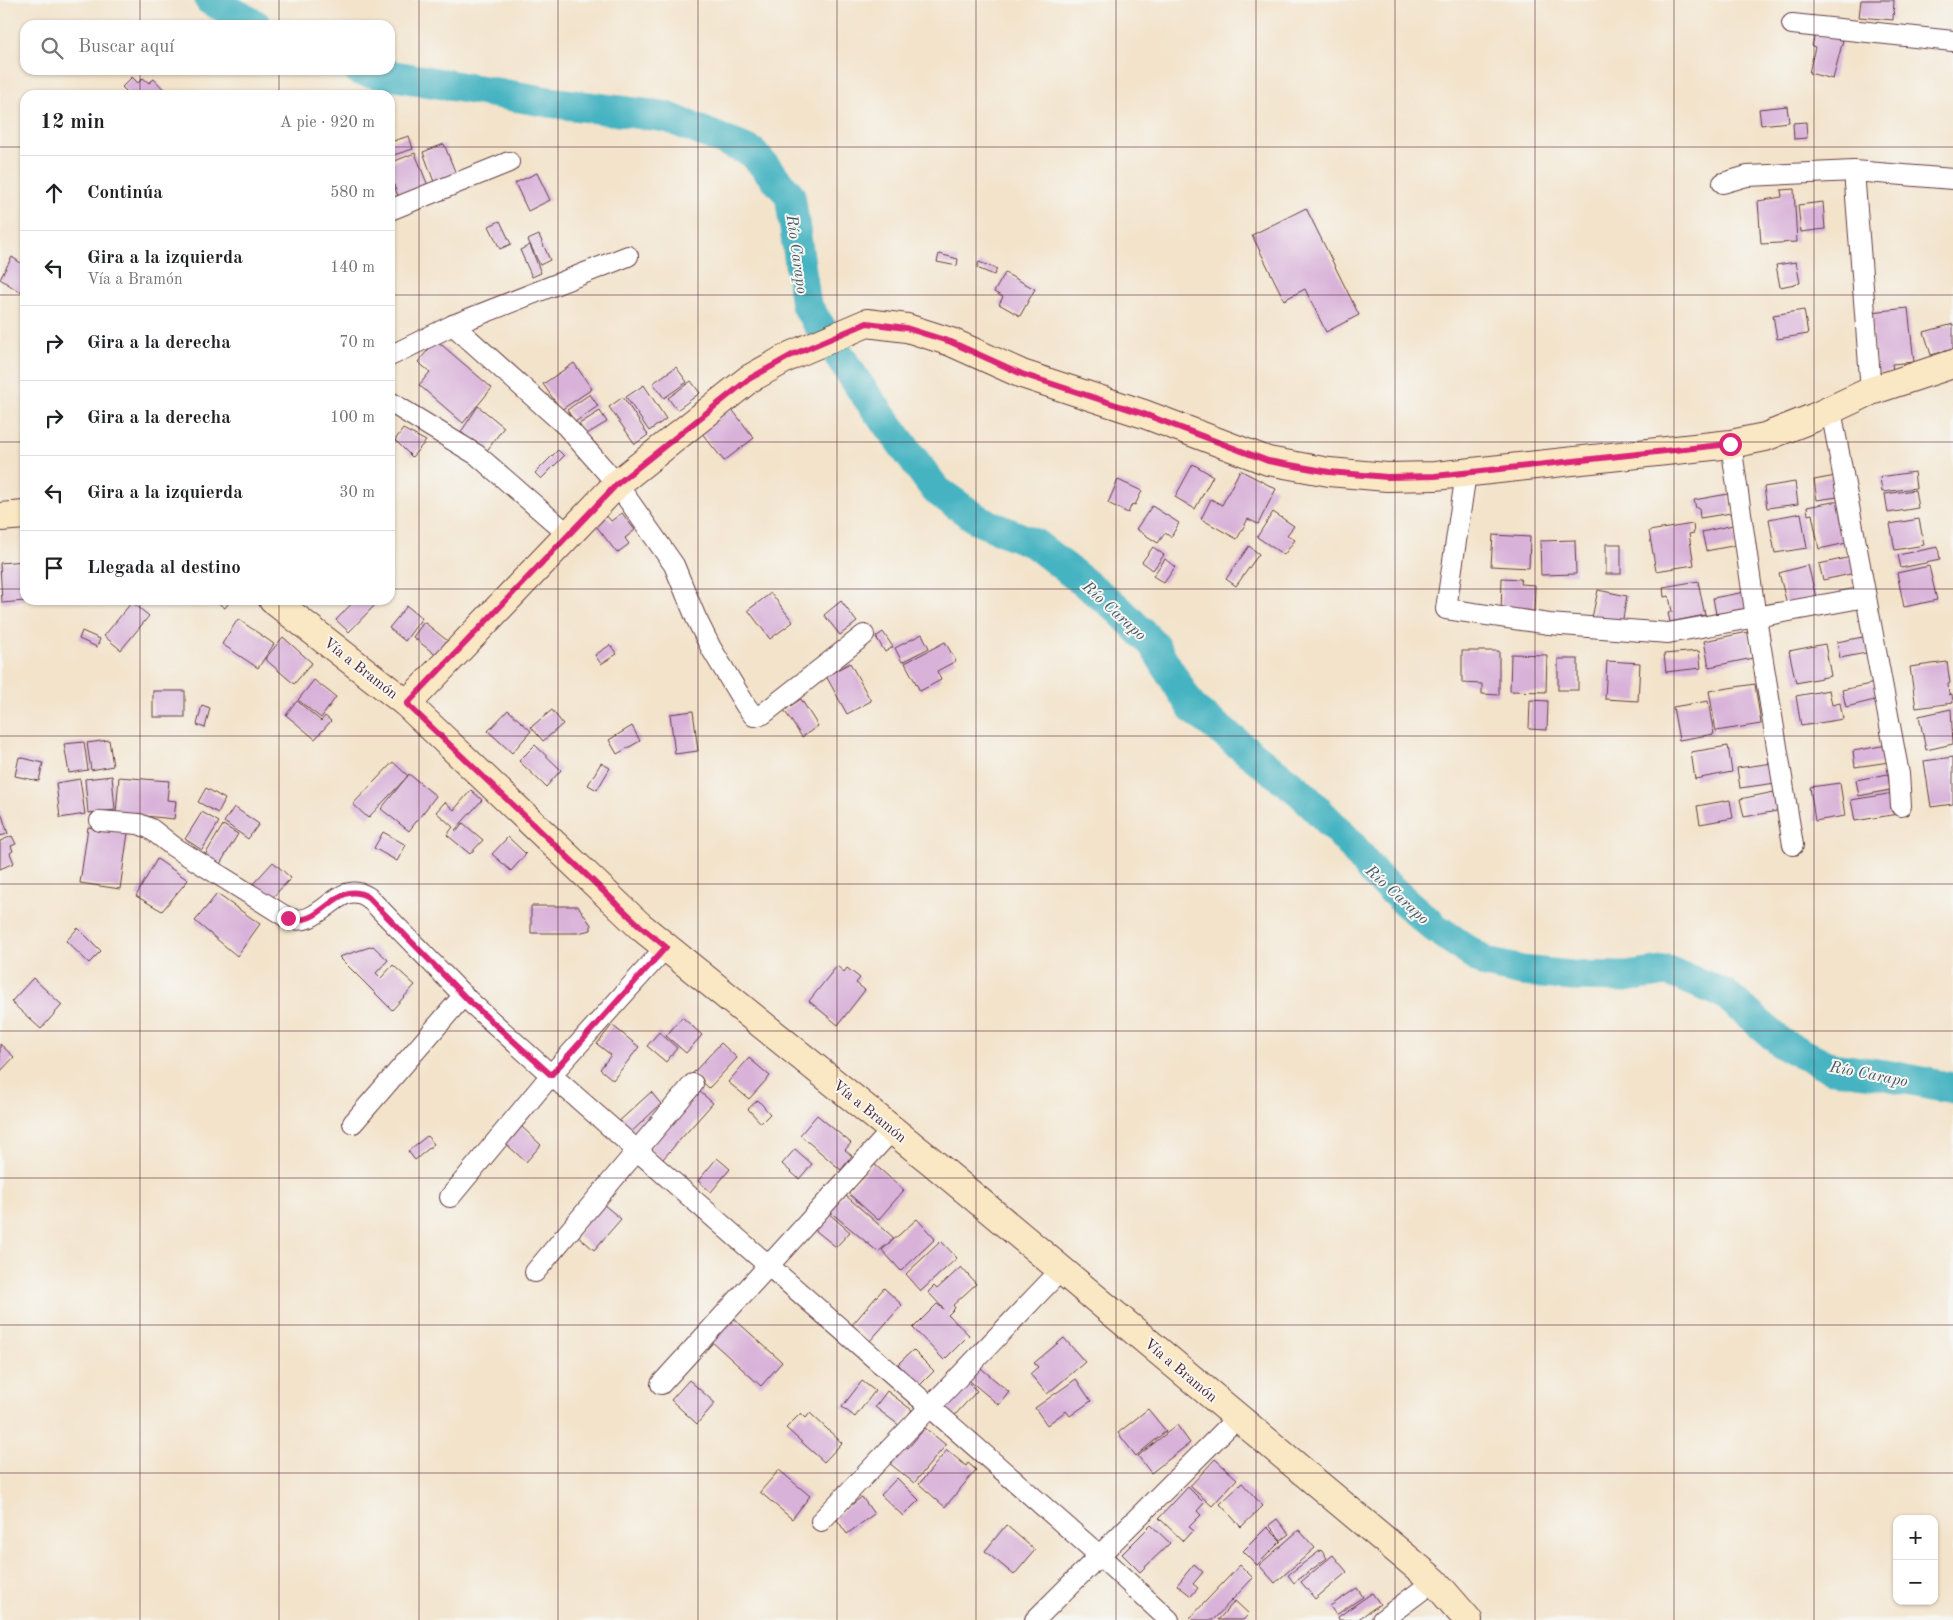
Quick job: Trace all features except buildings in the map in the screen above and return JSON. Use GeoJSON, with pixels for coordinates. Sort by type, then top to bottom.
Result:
{"type":"FeatureCollection","features":[{"type":"Feature","properties":{"kind":"street"},"geometry":{"type":"LineString","coordinates":[[1792,24],[1953,41]]}},
{"type":"Feature","properties":{"kind":"street"},"geometry":{"type":"LineString","coordinates":[[395,208],[509,162]]}},
{"type":"Feature","properties":{"kind":"street"},"geometry":{"type":"LineString","coordinates":[[1723,183],[1747,176],[1854,172],[1953,179]]}},
{"type":"Feature","properties":{"kind":"street"},"geometry":{"type":"LineString","coordinates":[[1854,172],[1871,391]]}},
{"type":"Feature","properties":{"kind":"street"},"geometry":{"type":"LineString","coordinates":[[395,354],[453,325],[628,256]]}},
{"type":"Feature","properties":{"kind":"street"},"geometry":{"type":"LineString","coordinates":[[407,704],[617,484],[749,379],[792,355],[867,323],[906,328],[951,342],[1022,374],[1144,414],[1268,461],[1329,472],[1387,477],[1466,473],[1730,444],[1765,437],[1831,410],[1871,391],[1953,364]]}},
{"type":"Feature","properties":{"kind":"street"},"geometry":{"type":"LineString","coordinates":[[453,325],[566,426],[617,484],[674,565],[711,648],[754,716],[763,714],[864,635]]}},
{"type":"Feature","properties":{"kind":"street"},"geometry":{"type":"LineString","coordinates":[[395,405],[477,455],[569,535]]}},
{"type":"Feature","properties":{"kind":"street"},"geometry":{"type":"LineString","coordinates":[[1831,410],[1899,774],[1901,806]]}},
{"type":"Feature","properties":{"kind":"street"},"geometry":{"type":"LineString","coordinates":[[1730,444],[1792,845]]}},
{"type":"Feature","properties":{"kind":"street"},"geometry":{"type":"LineString","coordinates":[[1466,473],[1446,609],[1549,624],[1668,633],[1866,597]]}},
{"type":"Feature","properties":{"kind":"street"},"geometry":{"type":"LineString","coordinates":[[0,517],[20,515]]}},
{"type":"Feature","properties":{"kind":"street","name":"Vía a Bramón"},"geometry":{"type":"LineString","coordinates":[[279,605],[407,704],[640,926],[892,1130],[1434,1581],[1468,1620]]}},
{"type":"Feature","properties":{"kind":"street"},"geometry":{"type":"LineString","coordinates":[[100,821],[138,824],[151,828],[174,847],[288,918],[297,921],[308,919],[348,892],[357,891],[368,897],[464,995],[551,1075],[1099,1555],[1169,1620]]}},
{"type":"Feature","properties":{"kind":"street"},"geometry":{"type":"LineString","coordinates":[[450,1197],[551,1075],[666,947]]}},
{"type":"Feature","properties":{"kind":"street"},"geometry":{"type":"LineString","coordinates":[[353,1123],[464,995]]}},
{"type":"Feature","properties":{"kind":"street"},"geometry":{"type":"LineString","coordinates":[[535,1272],[693,1084]]}},
{"type":"Feature","properties":{"kind":"street"},"geometry":{"type":"LineString","coordinates":[[661,1384],[892,1130]]}},
{"type":"Feature","properties":{"kind":"street"},"geometry":{"type":"LineString","coordinates":[[821,1521],[1061,1270]]}},
{"type":"Feature","properties":{"kind":"street"},"geometry":{"type":"LineString","coordinates":[[1035,1620],[1238,1417]]}},
{"type":"Feature","properties":{"kind":"street"},"geometry":{"type":"LineString","coordinates":[[1382,1620],[1434,1581]]}},
{"type":"Feature","properties":{"kind":"waterway","name":"Río Carapo"},"geometry":{"type":"LineString","coordinates":[[210,0],[247,20]]}},
{"type":"Feature","properties":{"kind":"waterway","name":"Río Carapo"},"geometry":{"type":"LineString","coordinates":[[389,75],[549,102],[667,117],[752,152],[790,195],[806,305],[862,390],[936,490],[980,521],[1035,544],[1117,608],[1153,644],[1192,708],[1300,792],[1348,841],[1376,876],[1434,927],[1486,963],[1522,971],[1572,976],[1626,977],[1668,971],[1725,994],[1783,1044],[1832,1068],[1886,1075],[1953,1088]]}},
{"type":"Feature","properties":{"kind":"route"},"geometry":{"type":"LineString","coordinates":[[288,918],[297,921],[308,919],[348,892],[357,891],[362,893],[412,941],[468,1000],[551,1075],[666,947],[640,926],[407,704],[617,484],[749,379],[792,355],[867,323],[906,328],[951,342],[1022,374],[1144,414],[1268,461],[1329,472],[1387,477],[1435,476],[1730,444]]}}]}
